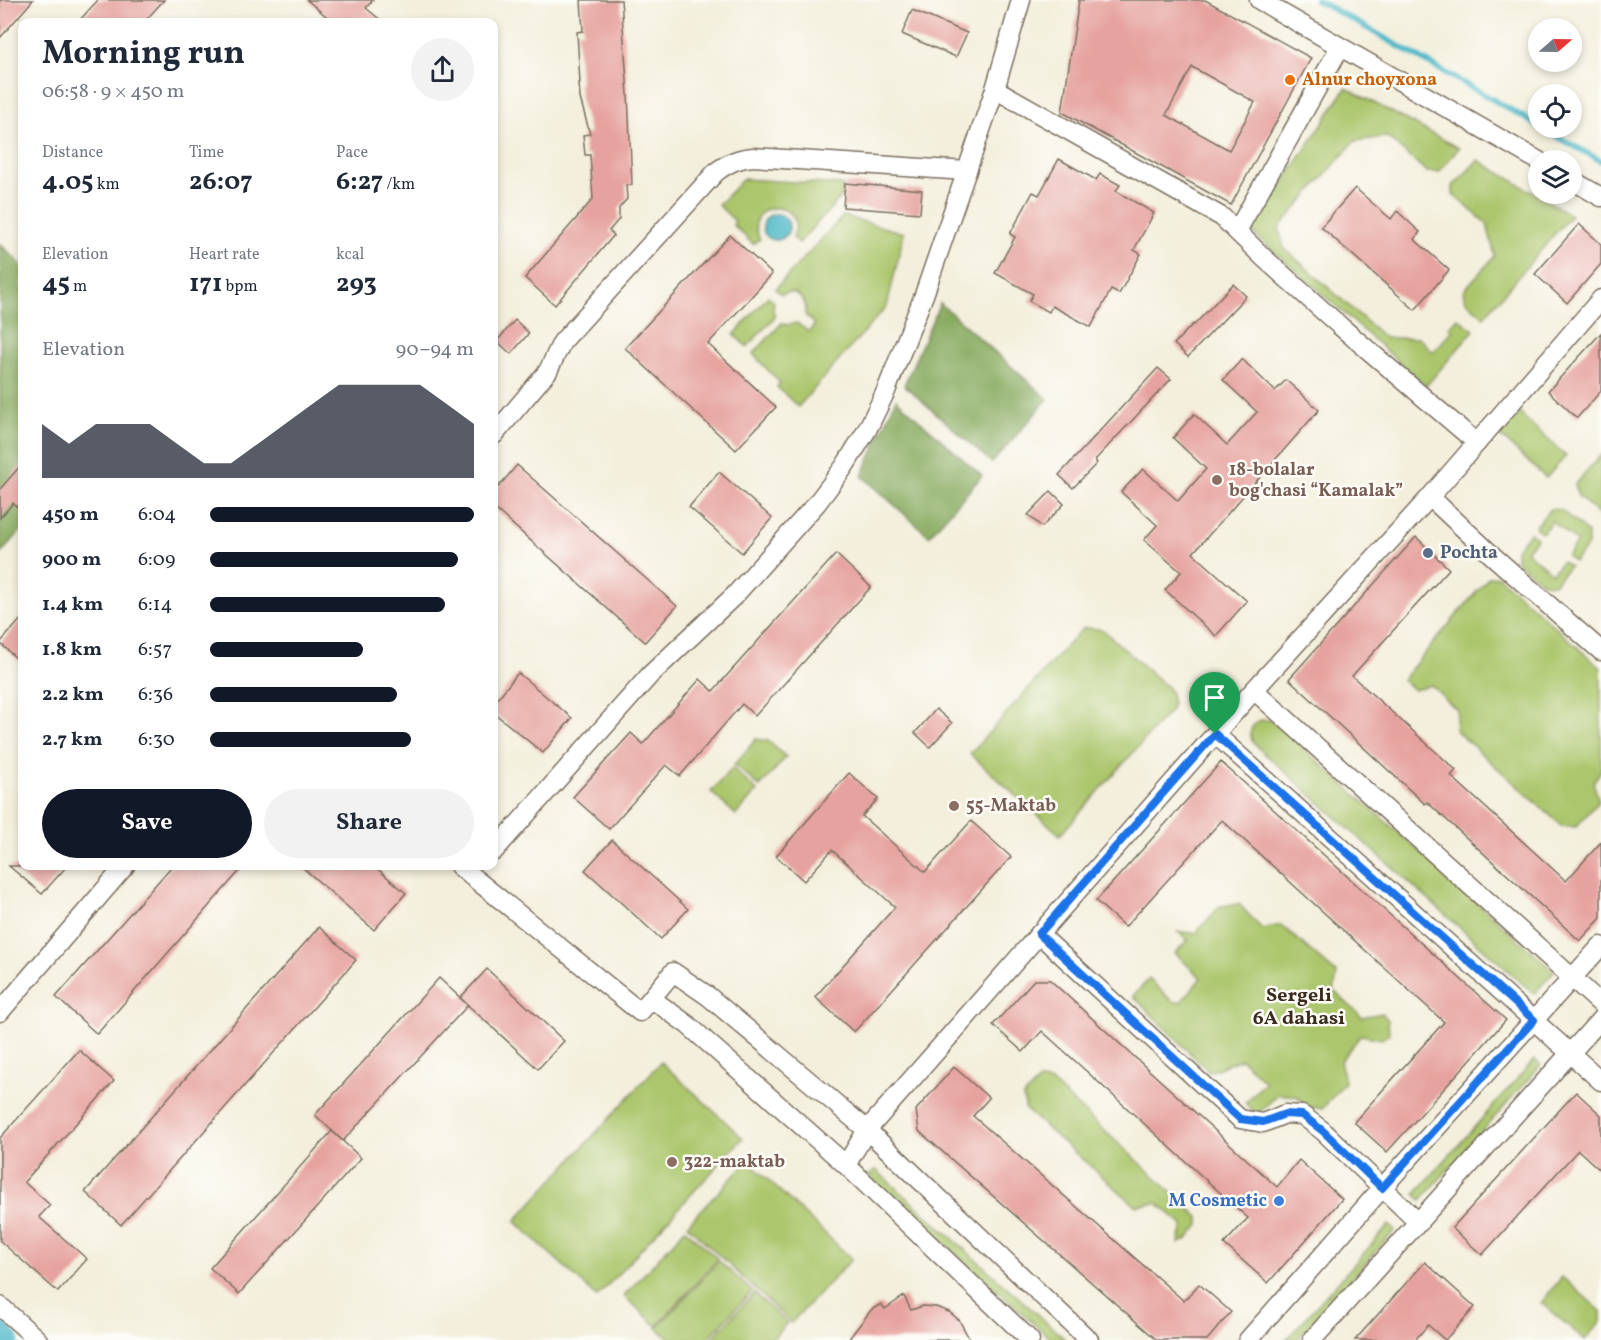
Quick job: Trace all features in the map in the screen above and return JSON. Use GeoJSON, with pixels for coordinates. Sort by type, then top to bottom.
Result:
{"type":"FeatureCollection","features":[{"type":"Feature","properties":{"kind":"street"},"geometry":{"type":"LineString","coordinates":[[498,846],[650,675],[735,595],[817,503],[844,467],[867,430],[886,391],[924,295],[995,89],[1021,0]]}},
{"type":"Feature","properties":{"kind":"street"},"geometry":{"type":"LineString","coordinates":[[1259,0],[1528,155]]}},
{"type":"Feature","properties":{"kind":"street"},"geometry":{"type":"LineString","coordinates":[[1237,231],[1340,46]]}},
{"type":"Feature","properties":{"kind":"street"},"geometry":{"type":"LineString","coordinates":[[995,89],[1222,217],[1340,326],[1477,443]]}},
{"type":"Feature","properties":{"kind":"street"},"geometry":{"type":"LineString","coordinates":[[498,430],[548,371],[562,342],[716,172],[729,163],[741,158],[753,157],[967,171]]}},
{"type":"Feature","properties":{"kind":"street"},"geometry":{"type":"LineString","coordinates":[[1582,186],[1601,197]]}},
{"type":"Feature","properties":{"kind":"street"},"geometry":{"type":"LineString","coordinates":[[846,1166],[867,1130],[1254,690],[1430,497],[1601,299]]}},
{"type":"Feature","properties":{"kind":"street"},"geometry":{"type":"LineString","coordinates":[[1430,497],[1601,651]]}},
{"type":"Feature","properties":{"kind":"street"},"geometry":{"type":"LineString","coordinates":[[1254,690],[1601,1004]]}},
{"type":"Feature","properties":{"kind":"street"},"geometry":{"type":"LineString","coordinates":[[1215,734],[1601,1081]]}},
{"type":"Feature","properties":{"kind":"street"},"geometry":{"type":"LineString","coordinates":[[0,1012],[122,870]]}},
{"type":"Feature","properties":{"kind":"street"},"geometry":{"type":"LineString","coordinates":[[471,870],[640,1012],[674,972],[708,996],[867,1130],[1089,1340]]}},
{"type":"Feature","properties":{"kind":"street"},"geometry":{"type":"LineString","coordinates":[[1039,934],[1240,1119],[1263,1122],[1285,1114],[1302,1115],[1323,1131],[1419,1223]]}},
{"type":"Feature","properties":{"kind":"street"},"geometry":{"type":"LineString","coordinates":[[1248,1340],[1601,946]]}},
{"type":"Feature","properties":{"kind":"street"},"geometry":{"type":"LineString","coordinates":[[652,999],[688,1025],[846,1166],[1030,1340]]}},
{"type":"Feature","properties":{"kind":"street"},"geometry":{"type":"LineString","coordinates":[[1312,1340],[1601,1019]]}},
{"type":"Feature","properties":{"kind":"street"},"geometry":{"type":"LineString","coordinates":[[0,1306],[38,1340]]}},
{"type":"Feature","properties":{"kind":"green space"},"geometry":{"type":"Polygon","coordinates":[[[1346,88],[1459,148],[1439,172],[1427,172],[1387,137],[1355,141],[1279,228],[1284,248],[1385,338],[1419,338],[1433,352],[1452,331],[1449,327],[1458,318],[1474,330],[1426,386],[1251,231],[1346,88]]]}},
{"type":"Feature","properties":{"kind":"green space"},"geometry":{"type":"Polygon","coordinates":[[[1478,160],[1528,190],[1528,204],[1552,204],[1571,215],[1484,317],[1466,301],[1463,291],[1495,256],[1487,224],[1453,195],[1453,186],[1478,160]]]}},
{"type":"Feature","properties":{"kind":"green space"},"geometry":{"type":"Polygon","coordinates":[[[743,179],[842,185],[842,196],[799,243],[793,237],[796,224],[792,215],[775,208],[765,210],[758,216],[756,226],[760,239],[753,244],[733,225],[735,221],[718,205],[743,179]]]}},
{"type":"Feature","properties":{"kind":"green space"},"geometry":{"type":"Polygon","coordinates":[[[843,216],[904,233],[887,306],[798,407],[777,387],[780,383],[753,354],[782,323],[787,325],[797,323],[809,332],[815,324],[805,315],[805,304],[800,296],[792,292],[781,294],[775,289],[843,216]]]}},
{"type":"Feature","properties":{"kind":"green space"},"geometry":{"type":"Polygon","coordinates":[[[0,244],[18,261],[18,534],[0,554],[0,244]]]}},
{"type":"Feature","properties":{"kind":"green space"},"geometry":{"type":"Polygon","coordinates":[[[768,296],[774,302],[775,317],[747,347],[734,335],[768,296]]]}},
{"type":"Feature","properties":{"kind":"green space"},"geometry":{"type":"Polygon","coordinates":[[[940,303],[1048,399],[992,463],[904,385],[940,303]]]}},
{"type":"Feature","properties":{"kind":"green space"},"geometry":{"type":"Polygon","coordinates":[[[896,399],[982,476],[929,536],[862,476],[896,399]]]}},
{"type":"Feature","properties":{"kind":"green space"},"geometry":{"type":"Polygon","coordinates":[[[1516,410],[1566,456],[1546,478],[1496,432],[1516,410]]]}},
{"type":"Feature","properties":{"kind":"green space"},"geometry":{"type":"Polygon","coordinates":[[[1601,455],[1601,517],[1578,496],[1575,484],[1601,455]]]}},
{"type":"Feature","properties":{"kind":"green space"},"geometry":{"type":"Polygon","coordinates":[[[1550,509],[1561,510],[1588,533],[1588,545],[1574,562],[1567,556],[1577,542],[1552,521],[1542,533],[1535,527],[1550,509]]]}},
{"type":"Feature","properties":{"kind":"green space"},"geometry":{"type":"Polygon","coordinates":[[[1530,532],[1537,538],[1526,551],[1552,573],[1562,561],[1569,566],[1554,584],[1543,583],[1516,561],[1516,549],[1530,532]]]}},
{"type":"Feature","properties":{"kind":"green space"},"geometry":{"type":"Polygon","coordinates":[[[1498,576],[1601,668],[1601,771],[1593,782],[1599,801],[1576,827],[1562,826],[1455,730],[1457,710],[1431,685],[1414,690],[1402,680],[1489,577],[1498,576]]]}},
{"type":"Feature","properties":{"kind":"green space"},"geometry":{"type":"Polygon","coordinates":[[[1084,628],[1103,630],[1168,688],[1172,696],[1172,704],[1171,710],[1060,835],[970,754],[1084,628]]]}},
{"type":"Feature","properties":{"kind":"green space"},"geometry":{"type":"Polygon","coordinates":[[[1261,720],[1275,723],[1554,971],[1534,994],[1255,745],[1250,734],[1254,725],[1261,720]]]}},
{"type":"Feature","properties":{"kind":"green space"},"geometry":{"type":"Polygon","coordinates":[[[756,739],[768,741],[786,757],[760,787],[734,765],[756,739]]]}},
{"type":"Feature","properties":{"kind":"green space"},"geometry":{"type":"Polygon","coordinates":[[[732,768],[757,791],[736,815],[711,792],[732,768]]]}},
{"type":"Feature","properties":{"kind":"green space"},"geometry":{"type":"Polygon","coordinates":[[[1239,904],[1262,929],[1281,925],[1337,974],[1334,991],[1362,1017],[1382,1013],[1388,1020],[1389,1034],[1382,1039],[1361,1035],[1340,1061],[1345,1082],[1323,1108],[1310,1108],[1296,1096],[1278,1094],[1257,1115],[1245,1103],[1265,1082],[1241,1059],[1209,1072],[1133,996],[1149,979],[1173,1002],[1181,1002],[1201,978],[1175,953],[1188,940],[1178,932],[1196,933],[1220,906],[1239,904]]]}},
{"type":"Feature","properties":{"kind":"green space"},"geometry":{"type":"Polygon","coordinates":[[[1534,1060],[1541,1065],[1421,1200],[1415,1194],[1534,1060]]]}},
{"type":"Feature","properties":{"kind":"green space"},"geometry":{"type":"Polygon","coordinates":[[[661,1062],[743,1138],[597,1297],[515,1221],[661,1062]]]}},
{"type":"Feature","properties":{"kind":"green space"},"geometry":{"type":"Polygon","coordinates":[[[1039,1081],[1051,1082],[1199,1217],[1199,1225],[1188,1239],[1179,1243],[1183,1225],[1157,1203],[1136,1206],[1026,1110],[1023,1097],[1039,1081]]]}},
{"type":"Feature","properties":{"kind":"green space"},"geometry":{"type":"Polygon","coordinates":[[[748,1161],[852,1259],[791,1323],[687,1225],[748,1161]]]}},
{"type":"Feature","properties":{"kind":"green space"},"geometry":{"type":"Polygon","coordinates":[[[875,1169],[1066,1340],[1052,1340],[869,1176],[875,1169]]]}},
{"type":"Feature","properties":{"kind":"green space"},"geometry":{"type":"Polygon","coordinates":[[[1389,1225],[1395,1230],[1297,1340],[1286,1340],[1389,1225]]]}},
{"type":"Feature","properties":{"kind":"green space"},"geometry":{"type":"Polygon","coordinates":[[[685,1229],[718,1259],[657,1326],[624,1296],[685,1229]]]}},
{"type":"Feature","properties":{"kind":"green space"},"geometry":{"type":"Polygon","coordinates":[[[719,1261],[752,1291],[707,1340],[671,1340],[657,1328],[719,1261]]]}},
{"type":"Feature","properties":{"kind":"green space"},"geometry":{"type":"Polygon","coordinates":[[[1562,1277],[1601,1311],[1601,1321],[1585,1340],[1541,1303],[1562,1277]]]}},
{"type":"Feature","properties":{"kind":"green space"},"geometry":{"type":"Polygon","coordinates":[[[754,1293],[787,1323],[771,1340],[711,1340],[754,1293]]]}},
{"type":"Feature","properties":{"kind":"water"},"geometry":{"type":"Polygon","coordinates":[[[776,214],[785,218],[789,227],[785,236],[776,240],[767,236],[763,227],[767,218],[776,214]]]}},
{"type":"Feature","properties":{"kind":"building"},"geometry":{"type":"Polygon","coordinates":[[[0,0],[33,0],[0,38],[0,0]]]}},
{"type":"Feature","properties":{"kind":"building"},"geometry":{"type":"Polygon","coordinates":[[[98,0],[164,0],[148,18],[82,18],[98,0]]]}},
{"type":"Feature","properties":{"kind":"building"},"geometry":{"type":"Polygon","coordinates":[[[307,0],[373,0],[366,8],[378,18],[328,18],[307,0]]]}},
{"type":"Feature","properties":{"kind":"building"},"geometry":{"type":"Polygon","coordinates":[[[581,0],[621,0],[632,185],[626,185],[627,199],[619,208],[619,219],[609,231],[614,235],[555,305],[525,278],[593,199],[590,155],[585,155],[583,135],[590,134],[580,98],[579,83],[577,32],[583,31],[581,0]]]}},
{"type":"Feature","properties":{"kind":"building"},"geometry":{"type":"Polygon","coordinates":[[[1079,0],[1205,0],[1311,58],[1231,205],[1062,112],[1079,0]],[[1192,67],[1166,115],[1229,150],[1255,102],[1192,67]]]}},
{"type":"Feature","properties":{"kind":"building"},"geometry":{"type":"Polygon","coordinates":[[[912,10],[967,33],[956,57],[902,34],[912,10]]]}},
{"type":"Feature","properties":{"kind":"building"},"geometry":{"type":"Polygon","coordinates":[[[1059,159],[1096,180],[1100,174],[1120,185],[1116,191],[1154,213],[1134,250],[1141,254],[1119,294],[1111,290],[1091,327],[1052,306],[1049,312],[1029,301],[1033,294],[995,273],[1015,237],[1010,234],[1033,192],[1039,195],[1059,159]]]}},
{"type":"Feature","properties":{"kind":"building"},"geometry":{"type":"Polygon","coordinates":[[[845,183],[922,190],[920,213],[843,207],[845,183]]]}},
{"type":"Feature","properties":{"kind":"building"},"geometry":{"type":"Polygon","coordinates":[[[1355,188],[1391,219],[1397,211],[1420,232],[1414,239],[1449,270],[1415,310],[1321,227],[1355,188]]]}},
{"type":"Feature","properties":{"kind":"building"},"geometry":{"type":"Polygon","coordinates":[[[1579,224],[1601,244],[1601,264],[1567,303],[1535,274],[1579,224]]]}},
{"type":"Feature","properties":{"kind":"building"},"geometry":{"type":"Polygon","coordinates":[[[730,235],[772,274],[708,344],[776,407],[736,450],[625,348],[730,235]]]}},
{"type":"Feature","properties":{"kind":"building"},"geometry":{"type":"Polygon","coordinates":[[[1233,284],[1246,296],[1188,357],[1174,344],[1233,284]]]}},
{"type":"Feature","properties":{"kind":"building"},"geometry":{"type":"Polygon","coordinates":[[[515,320],[529,333],[511,354],[498,340],[515,320]]]}},
{"type":"Feature","properties":{"kind":"building"},"geometry":{"type":"Polygon","coordinates":[[[1601,333],[1601,391],[1577,418],[1548,391],[1601,333]]]}},
{"type":"Feature","properties":{"kind":"building"},"geometry":{"type":"Polygon","coordinates":[[[1242,359],[1275,391],[1286,380],[1319,410],[1193,553],[1247,601],[1216,636],[1165,590],[1181,572],[1144,540],[1157,525],[1121,492],[1143,469],[1178,501],[1206,469],[1173,438],[1194,414],[1227,445],[1257,412],[1223,380],[1242,359]]]}},
{"type":"Feature","properties":{"kind":"building"},"geometry":{"type":"Polygon","coordinates":[[[1158,368],[1171,379],[1095,460],[1097,463],[1073,488],[1059,475],[1158,368]]]}},
{"type":"Feature","properties":{"kind":"building"},"geometry":{"type":"Polygon","coordinates":[[[517,465],[677,606],[645,642],[498,512],[498,487],[517,465]]]}},
{"type":"Feature","properties":{"kind":"building"},"geometry":{"type":"Polygon","coordinates":[[[18,469],[18,508],[13,503],[0,518],[0,489],[18,469]]]}},
{"type":"Feature","properties":{"kind":"building"},"geometry":{"type":"Polygon","coordinates":[[[719,472],[772,518],[742,553],[689,507],[719,472]]]}},
{"type":"Feature","properties":{"kind":"building"},"geometry":{"type":"Polygon","coordinates":[[[1051,491],[1064,504],[1042,527],[1028,515],[1051,491]]]}},
{"type":"Feature","properties":{"kind":"building"},"geometry":{"type":"Polygon","coordinates":[[[1416,537],[1449,569],[1352,676],[1456,770],[1451,776],[1566,881],[1601,842],[1601,918],[1580,941],[1427,802],[1425,804],[1289,679],[1416,537]]]}},
{"type":"Feature","properties":{"kind":"building"},"geometry":{"type":"Polygon","coordinates":[[[836,554],[871,587],[755,716],[742,704],[680,776],[666,765],[609,829],[573,797],[631,733],[643,744],[700,679],[713,691],[836,554]]]}},
{"type":"Feature","properties":{"kind":"building"},"geometry":{"type":"Polygon","coordinates":[[[18,623],[18,660],[0,643],[18,623]]]}},
{"type":"Feature","properties":{"kind":"building"},"geometry":{"type":"Polygon","coordinates":[[[518,673],[572,718],[543,753],[498,716],[498,698],[518,673]]]}},
{"type":"Feature","properties":{"kind":"building"},"geometry":{"type":"Polygon","coordinates":[[[936,709],[952,723],[930,747],[915,733],[936,709]]]}},
{"type":"Feature","properties":{"kind":"building"},"geometry":{"type":"Polygon","coordinates":[[[1221,762],[1506,1020],[1387,1152],[1354,1122],[1444,1022],[1222,820],[1125,927],[1096,901],[1221,762]]]}},
{"type":"Feature","properties":{"kind":"building"},"geometry":{"type":"Polygon","coordinates":[[[849,773],[878,799],[862,816],[925,872],[971,821],[1011,857],[854,1032],[815,997],[895,907],[832,850],[804,881],[776,856],[849,773]]]}},
{"type":"Feature","properties":{"kind":"building"},"geometry":{"type":"Polygon","coordinates":[[[612,840],[688,909],[661,939],[585,870],[612,840]]]}},
{"type":"Feature","properties":{"kind":"building"},"geometry":{"type":"Polygon","coordinates":[[[9,866],[18,866],[18,870],[63,870],[42,894],[9,866]]]}},
{"type":"Feature","properties":{"kind":"building"},"geometry":{"type":"Polygon","coordinates":[[[168,870],[240,870],[97,1034],[56,997],[168,870]]]}},
{"type":"Feature","properties":{"kind":"building"},"geometry":{"type":"Polygon","coordinates":[[[306,870],[379,870],[406,893],[374,930],[306,870]]]}},
{"type":"Feature","properties":{"kind":"building"},"geometry":{"type":"Polygon","coordinates":[[[319,927],[356,960],[121,1225],[85,1192],[319,927]]]}},
{"type":"Feature","properties":{"kind":"building"},"geometry":{"type":"Polygon","coordinates":[[[487,969],[564,1041],[538,1069],[460,998],[487,969]]]}},
{"type":"Feature","properties":{"kind":"building"},"geometry":{"type":"Polygon","coordinates":[[[439,978],[468,1005],[343,1141],[315,1115],[439,978]]]}},
{"type":"Feature","properties":{"kind":"building"},"geometry":{"type":"Polygon","coordinates":[[[1034,980],[1050,980],[1277,1187],[1299,1160],[1342,1199],[1268,1283],[1224,1244],[1248,1218],[1042,1031],[1023,1052],[993,1025],[1034,980]]]}},
{"type":"Feature","properties":{"kind":"building"},"geometry":{"type":"Polygon","coordinates":[[[79,1050],[114,1081],[24,1182],[50,1205],[39,1217],[87,1259],[58,1292],[0,1241],[0,1138],[79,1050]]]}},
{"type":"Feature","properties":{"kind":"building"},"geometry":{"type":"Polygon","coordinates":[[[954,1067],[989,1098],[973,1116],[1184,1301],[1199,1284],[1231,1312],[1207,1340],[1157,1340],[919,1131],[916,1110],[954,1067]]]}},
{"type":"Feature","properties":{"kind":"building"},"geometry":{"type":"Polygon","coordinates":[[[1576,1092],[1601,1115],[1601,1171],[1578,1150],[1482,1255],[1452,1228],[1576,1092]]]}},
{"type":"Feature","properties":{"kind":"building"},"geometry":{"type":"Polygon","coordinates":[[[332,1131],[361,1158],[239,1294],[210,1268],[332,1131]]]}},
{"type":"Feature","properties":{"kind":"building"},"geometry":{"type":"Polygon","coordinates":[[[1425,1262],[1475,1307],[1445,1340],[1428,1325],[1415,1340],[1355,1340],[1425,1262]]]}},
{"type":"Feature","properties":{"kind":"building"},"geometry":{"type":"Polygon","coordinates":[[[904,1296],[911,1310],[923,1306],[936,1307],[949,1312],[959,1320],[970,1340],[848,1340],[871,1310],[881,1304],[885,1309],[904,1296]]]}},
{"type":"Feature","properties":{"kind":"waterway"},"geometry":{"type":"LineString","coordinates":[[1316,0],[1528,120]]}},
{"type":"Feature","properties":{"kind":"waterway"},"geometry":{"type":"LineString","coordinates":[[1560,138],[1601,161]]}},
{"type":"Feature","properties":{"kind":"waterway"},"geometry":{"type":"LineString","coordinates":[[0,1332],[9,1340]]}},
{"type":"Feature","properties":{"kind":"place","name":"Alnur choyxona"},"geometry":{"type":"Point","coordinates":[1290,80]}},
{"type":"Feature","properties":{"kind":"place","name":"18-bolalar bog'chasi “Kamalak”"},"geometry":{"type":"Point","coordinates":[1217,480]}},
{"type":"Feature","properties":{"kind":"place","name":"Pochta"},"geometry":{"type":"Point","coordinates":[1428,553]}},
{"type":"Feature","properties":{"kind":"place","name":"55-Maktab"},"geometry":{"type":"Point","coordinates":[954,806]}},
{"type":"Feature","properties":{"kind":"place","name":"322-maktab"},"geometry":{"type":"Point","coordinates":[672,1162]}},
{"type":"Feature","properties":{"kind":"place","name":"M Cosmetic"},"geometry":{"type":"Point","coordinates":[1279,1201]}},
{"type":"Feature","properties":{"kind":"district","name":"Sergeli 6A dahasi"},"geometry":{"type":"Point","coordinates":[1299,1008]}},
{"type":"Feature","properties":{"kind":"route"},"geometry":{"type":"LineString","coordinates":[[1215,734],[1534,1020],[1382,1188],[1323,1131],[1302,1115],[1285,1114],[1263,1122],[1240,1119],[1039,934],[1215,734]]}}]}
